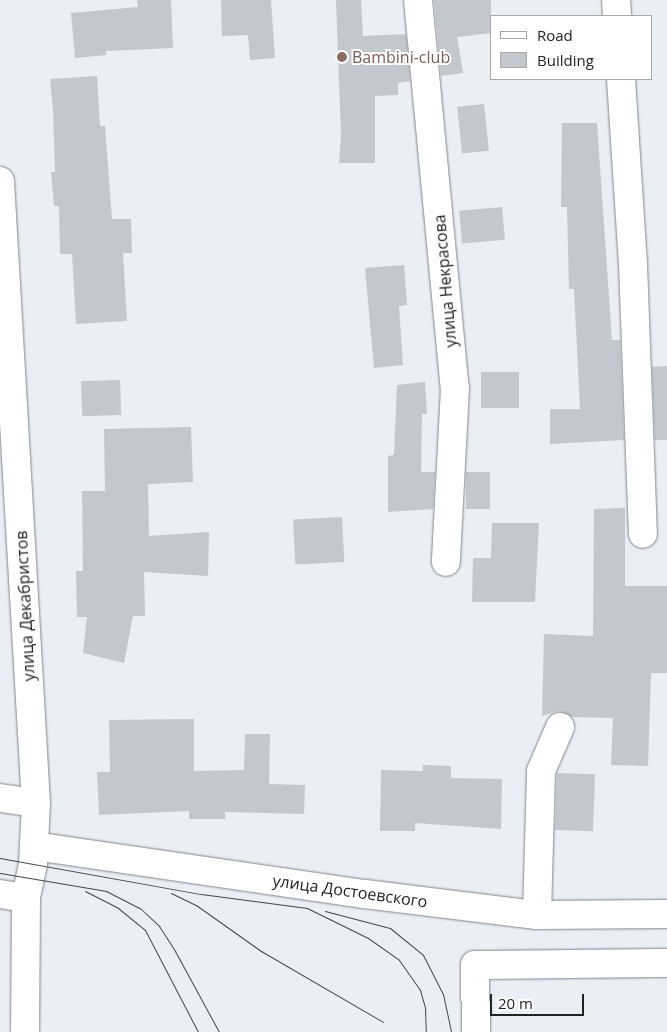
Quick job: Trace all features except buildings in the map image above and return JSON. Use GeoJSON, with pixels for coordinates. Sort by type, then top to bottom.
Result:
{"type":"FeatureCollection","features":[{"type":"Feature","properties":{"kind":"street","name":"улица Некрасова"},"geometry":{"type":"LineString","coordinates":[[418,0],[455,388],[446,562]]}},
{"type":"Feature","properties":{"kind":"street"},"geometry":{"type":"LineString","coordinates":[[616,0],[617,15]]}},
{"type":"Feature","properties":{"kind":"street"},"geometry":{"type":"LineString","coordinates":[[621,80],[633,264],[643,534]]}},
{"type":"Feature","properties":{"kind":"street","name":"улица Декабристов"},"geometry":{"type":"LineString","coordinates":[[0,180],[4,303],[36,803],[34,846],[13,896],[25,1032]]}},
{"type":"Feature","properties":{"kind":"street"},"geometry":{"type":"LineString","coordinates":[[537,915],[540,771],[560,727]]}},
{"type":"Feature","properties":{"kind":"street"},"geometry":{"type":"LineString","coordinates":[[0,798],[36,803]]}},
{"type":"Feature","properties":{"kind":"street","name":"улица Достоевского"},"geometry":{"type":"LineString","coordinates":[[34,846],[364,894],[537,915],[667,914]]}},
{"type":"Feature","properties":{"kind":"street"},"geometry":{"type":"LineString","coordinates":[[476,1032],[475,965],[667,963]]}},
{"type":"Feature","properties":{"kind":"tram line"},"geometry":{"type":"LineString","coordinates":[[0,858],[201,894],[307,908],[368,938],[399,960],[420,990],[425,1008],[426,1032]]}},
{"type":"Feature","properties":{"kind":"tram line"},"geometry":{"type":"LineString","coordinates":[[0,873],[106,891],[141,909],[159,926],[175,951],[219,1032]]}},
{"type":"Feature","properties":{"kind":"tram line"},"geometry":{"type":"LineString","coordinates":[[85,891],[118,908],[145,930],[198,1032]]}},
{"type":"Feature","properties":{"kind":"tram line"},"geometry":{"type":"LineString","coordinates":[[171,893],[196,905],[261,951],[383,1022]]}},
{"type":"Feature","properties":{"kind":"tram line"},"geometry":{"type":"LineString","coordinates":[[325,911],[390,928],[423,955],[443,994],[451,1032]]}},
{"type":"Feature","properties":{"kind":"place","name":"Bambini-club"},"geometry":{"type":"Point","coordinates":[342,57]}}]}
